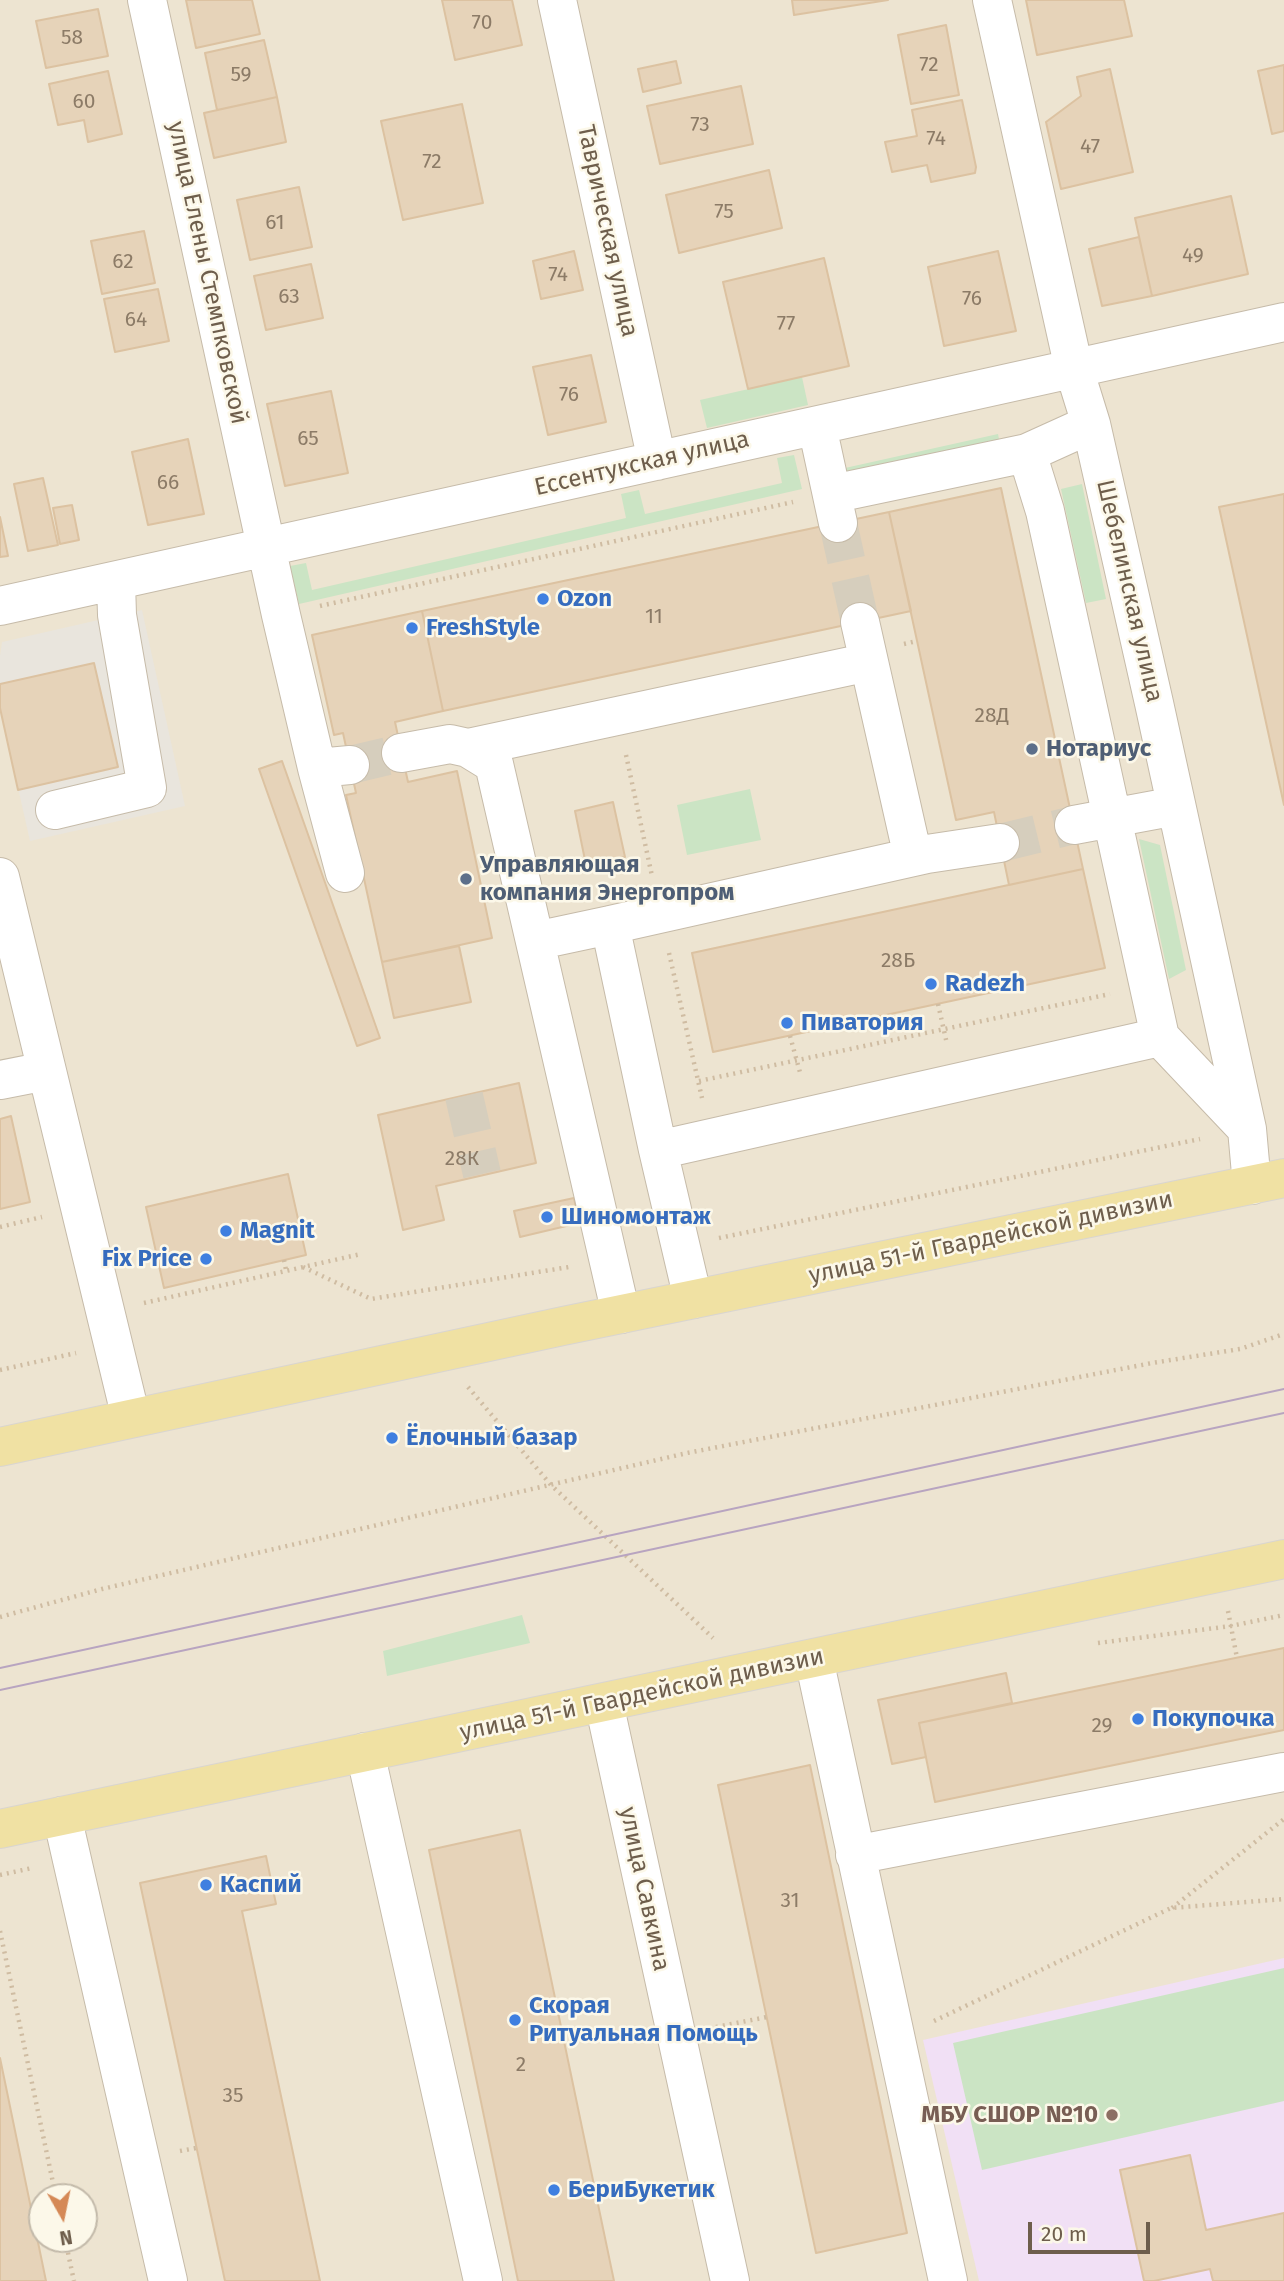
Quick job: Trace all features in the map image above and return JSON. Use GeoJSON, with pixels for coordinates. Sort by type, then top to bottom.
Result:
{"type":"FeatureCollection","features":[{"type":"Feature","properties":{"kind":"main road","name":"улица 51-й Гвардейской дивизии"},"geometry":{"type":"LineString","coordinates":[[0,1447],[621,1314],[1268,1181]]}},
{"type":"Feature","properties":{"kind":"main road","name":"улица 51-й Гвардейской дивизии"},"geometry":{"type":"LineString","coordinates":[[0,1829],[1284,1559]]}},
{"type":"Feature","properties":{"kind":"street","name":"улица Елены Стемпковской"},"geometry":{"type":"LineString","coordinates":[[147,0],[281,615],[334,766],[345,873]]}},
{"type":"Feature","properties":{"kind":"street","name":"Таврическая улица"},"geometry":{"type":"LineString","coordinates":[[557,0],[657,461]]}},
{"type":"Feature","properties":{"kind":"street","name":"Шебелинская улица"},"geometry":{"type":"LineString","coordinates":[[992,0],[1074,369],[1091,424],[1247,1129],[1268,1181]]}},
{"type":"Feature","properties":{"kind":"street","name":"Ессентукская улица"},"geometry":{"type":"LineString","coordinates":[[0,606],[1284,322]]}},
{"type":"Feature","properties":{"kind":"street"},"geometry":{"type":"LineString","coordinates":[[817,426],[835,508],[1027,453],[1091,424]]}},
{"type":"Feature","properties":{"kind":"street"},"geometry":{"type":"LineString","coordinates":[[1027,453],[1045,511],[1160,1037],[1247,1129]]}},
{"type":"Feature","properties":{"kind":"street"},"geometry":{"type":"LineString","coordinates":[[54,810],[147,788],[117,615],[116,582]]}},
{"type":"Feature","properties":{"kind":"street"},"geometry":{"type":"LineString","coordinates":[[860,622],[913,857]]}},
{"type":"Feature","properties":{"kind":"street"},"geometry":{"type":"LineString","coordinates":[[468,748],[869,662]]}},
{"type":"Feature","properties":{"kind":"street"},"geometry":{"type":"LineString","coordinates":[[401,753],[450,744],[468,748],[494,764],[621,1314]]}},
{"type":"Feature","properties":{"kind":"street"},"geometry":{"type":"LineString","coordinates":[[1074,825],[1176,806]]}},
{"type":"Feature","properties":{"kind":"street"},"geometry":{"type":"LineString","coordinates":[[535,941],[913,857],[1000,843]]}},
{"type":"Feature","properties":{"kind":"street"},"geometry":{"type":"LineString","coordinates":[[0,877],[131,1418]]}},
{"type":"Feature","properties":{"kind":"street"},"geometry":{"type":"LineString","coordinates":[[610,925],[693,1299]]}},
{"type":"Feature","properties":{"kind":"street"},"geometry":{"type":"LineString","coordinates":[[659,1150],[1160,1037]]}},
{"type":"Feature","properties":{"kind":"street"},"geometry":{"type":"LineString","coordinates":[[0,1080],[46,1071]]}},
{"type":"Feature","properties":{"kind":"street"},"geometry":{"type":"LineString","coordinates":[[814,1659],[948,2281]]}},
{"type":"Feature","properties":{"kind":"street","name":"улица Савкина"},"geometry":{"type":"LineString","coordinates":[[604,1703],[730,2281]]}},
{"type":"Feature","properties":{"kind":"street"},"geometry":{"type":"LineString","coordinates":[[365,1752],[483,2281]]}},
{"type":"Feature","properties":{"kind":"street"},"geometry":{"type":"LineString","coordinates":[[855,1855],[1284,1772]]}},
{"type":"Feature","properties":{"kind":"street"},"geometry":{"type":"LineString","coordinates":[[62,1816],[167,2281]]}},
{"type":"Feature","properties":{"kind":"path"},"geometry":{"type":"LineString","coordinates":[[281,615],[835,508]]}},
{"type":"Feature","properties":{"kind":"path"},"geometry":{"type":"LineString","coordinates":[[699,1081],[1148,985]]}},
{"type":"Feature","properties":{"kind":"path"},"geometry":{"type":"LineString","coordinates":[[681,1246],[1247,1129]]}},
{"type":"Feature","properties":{"kind":"path"},"geometry":{"type":"LineString","coordinates":[[0,1370],[110,1328],[286,1270],[361,1254]]}},
{"type":"Feature","properties":{"kind":"path"},"geometry":{"type":"LineString","coordinates":[[284,1260],[286,1270]]}},
{"type":"Feature","properties":{"kind":"path"},"geometry":{"type":"LineString","coordinates":[[303,1267],[371,1299],[609,1261]]}},
{"type":"Feature","properties":{"kind":"path"},"geometry":{"type":"LineString","coordinates":[[0,1617],[102,1589],[687,1453],[1152,1363],[1240,1349],[1284,1334]]}},
{"type":"Feature","properties":{"kind":"path"},"geometry":{"type":"LineString","coordinates":[[440,1353],[551,1485],[749,1672]]}},
{"type":"Feature","properties":{"kind":"path"},"geometry":{"type":"LineString","coordinates":[[895,2039],[1171,1908],[1284,1819]]}},
{"type":"Feature","properties":{"kind":"path"},"geometry":{"type":"LineString","coordinates":[[1171,1908],[1284,1899]]}},
{"type":"Feature","properties":{"kind":"path"},"geometry":{"type":"LineString","coordinates":[[0,1931],[53,2183]]}},
{"type":"Feature","properties":{"kind":"path"},"geometry":{"type":"LineString","coordinates":[[676,2036],[767,2017]]}},
{"type":"Feature","properties":{"kind":"path"},"geometry":{"type":"LineString","coordinates":[[68,2253],[74,2281]]}},
{"type":"Feature","properties":{"kind":"shaded area"},"geometry":{"type":"Polygon","coordinates":[[[0,0],[1284,0],[1284,2281],[0,2281],[0,0]]]}},
{"type":"Feature","properties":{"kind":"shaded area"},"geometry":{"type":"Polygon","coordinates":[[[142,610],[185,806],[30,841],[0,708],[2,642],[142,610]]]}},
{"type":"Feature","properties":{"kind":"shaded area","name":"МБУ СШОР №10"},"geometry":{"type":"Polygon","coordinates":[[[1284,1958],[1284,2281],[979,2281],[923,2040],[1284,1958]]]}},
{"type":"Feature","properties":{"kind":"green space"},"geometry":{"type":"Polygon","coordinates":[[[802,377],[808,405],[707,428],[700,400],[802,377]]]}},
{"type":"Feature","properties":{"kind":"green space"},"geometry":{"type":"Polygon","coordinates":[[[998,434],[1000,444],[847,477],[845,468],[998,434]]]}},
{"type":"Feature","properties":{"kind":"green space"},"geometry":{"type":"Polygon","coordinates":[[[794,455],[802,489],[299,604],[290,566],[306,563],[312,590],[626,518],[621,494],[639,490],[645,514],[782,483],[777,458],[794,455]]]}},
{"type":"Feature","properties":{"kind":"green space"},"geometry":{"type":"Polygon","coordinates":[[[1082,484],[1106,599],[1086,603],[1061,489],[1082,484]]]}},
{"type":"Feature","properties":{"kind":"green space"},"geometry":{"type":"Polygon","coordinates":[[[750,789],[761,840],[687,855],[677,805],[750,789]]]}},
{"type":"Feature","properties":{"kind":"green space"},"geometry":{"type":"Polygon","coordinates":[[[1139,839],[1160,845],[1186,970],[1169,979],[1139,839]]]}},
{"type":"Feature","properties":{"kind":"green space"},"geometry":{"type":"Polygon","coordinates":[[[522,1615],[530,1643],[387,1676],[383,1651],[522,1615]]]}},
{"type":"Feature","properties":{"kind":"green space"},"geometry":{"type":"Polygon","coordinates":[[[1284,1968],[1284,2101],[982,2170],[953,2043],[1284,1968]]]}},
{"type":"Feature","properties":{"kind":"building"},"geometry":{"type":"Polygon","coordinates":[[[186,0],[252,0],[260,34],[196,48],[186,0]]]}},
{"type":"Feature","properties":{"kind":"building"},"geometry":{"type":"Polygon","coordinates":[[[442,0],[512,0],[522,45],[455,60],[442,0]]]}},
{"type":"Feature","properties":{"kind":"building"},"geometry":{"type":"Polygon","coordinates":[[[792,0],[888,0],[794,15],[792,0]]]}},
{"type":"Feature","properties":{"kind":"building"},"geometry":{"type":"Polygon","coordinates":[[[1026,0],[1124,0],[1132,36],[1037,55],[1026,0]]]}},
{"type":"Feature","properties":{"kind":"building"},"geometry":{"type":"Polygon","coordinates":[[[98,9],[108,56],[46,68],[36,21],[98,9]]]}},
{"type":"Feature","properties":{"kind":"building"},"geometry":{"type":"Polygon","coordinates":[[[946,25],[959,95],[911,104],[898,35],[946,25]]]}},
{"type":"Feature","properties":{"kind":"building"},"geometry":{"type":"Polygon","coordinates":[[[264,40],[277,97],[217,110],[205,53],[264,40]]]}},
{"type":"Feature","properties":{"kind":"building"},"geometry":{"type":"Polygon","coordinates":[[[676,61],[681,83],[643,92],[638,69],[676,61]]]}},
{"type":"Feature","properties":{"kind":"building"},"geometry":{"type":"Polygon","coordinates":[[[1284,65],[1284,131],[1272,134],[1258,71],[1284,65]]]}},
{"type":"Feature","properties":{"kind":"building"},"geometry":{"type":"Polygon","coordinates":[[[1110,69],[1133,172],[1061,189],[1046,122],[1081,96],[1077,77],[1110,69]]]}},
{"type":"Feature","properties":{"kind":"building"},"geometry":{"type":"Polygon","coordinates":[[[108,71],[122,134],[88,142],[84,120],[58,125],[49,84],[108,71]]]}},
{"type":"Feature","properties":{"kind":"building"},"geometry":{"type":"Polygon","coordinates":[[[741,86],[753,144],[660,164],[647,106],[741,86]]]}},
{"type":"Feature","properties":{"kind":"building"},"geometry":{"type":"Polygon","coordinates":[[[277,97],[286,142],[214,158],[204,113],[277,97]]]}},
{"type":"Feature","properties":{"kind":"building"},"geometry":{"type":"Polygon","coordinates":[[[962,100],[975,173],[931,182],[927,165],[892,172],[885,142],[917,136],[912,110],[962,100]]]}},
{"type":"Feature","properties":{"kind":"building"},"geometry":{"type":"Polygon","coordinates":[[[462,104],[483,203],[403,220],[381,121],[462,104]]]}},
{"type":"Feature","properties":{"kind":"building"},"geometry":{"type":"Polygon","coordinates":[[[769,170],[782,228],[679,253],[666,195],[769,170]]]}},
{"type":"Feature","properties":{"kind":"building"},"geometry":{"type":"Polygon","coordinates":[[[299,187],[312,247],[250,260],[237,200],[299,187]]]}},
{"type":"Feature","properties":{"kind":"building"},"geometry":{"type":"Polygon","coordinates":[[[1231,196],[1248,274],[1152,296],[1135,218],[1231,196]]]}},
{"type":"Feature","properties":{"kind":"building"},"geometry":{"type":"Polygon","coordinates":[[[144,231],[155,283],[102,294],[91,241],[144,231]]]}},
{"type":"Feature","properties":{"kind":"building"},"geometry":{"type":"Polygon","coordinates":[[[1139,237],[1152,296],[1102,306],[1089,249],[1139,237]]]}},
{"type":"Feature","properties":{"kind":"building"},"geometry":{"type":"Polygon","coordinates":[[[574,251],[583,290],[541,299],[533,261],[574,251]]]}},
{"type":"Feature","properties":{"kind":"building"},"geometry":{"type":"Polygon","coordinates":[[[998,251],[1016,331],[944,346],[928,267],[998,251]]]}},
{"type":"Feature","properties":{"kind":"building"},"geometry":{"type":"Polygon","coordinates":[[[824,258],[849,366],[748,389],[723,282],[824,258]]]}},
{"type":"Feature","properties":{"kind":"building"},"geometry":{"type":"Polygon","coordinates":[[[311,264],[323,318],[266,330],[254,276],[311,264]]]}},
{"type":"Feature","properties":{"kind":"building"},"geometry":{"type":"Polygon","coordinates":[[[158,289],[169,341],[115,352],[104,299],[158,289]]]}},
{"type":"Feature","properties":{"kind":"building"},"geometry":{"type":"Polygon","coordinates":[[[591,355],[606,422],[548,435],[533,367],[591,355]]]}},
{"type":"Feature","properties":{"kind":"building"},"geometry":{"type":"Polygon","coordinates":[[[331,391],[348,473],[285,486],[267,404],[331,391]]]}},
{"type":"Feature","properties":{"kind":"building"},"geometry":{"type":"Polygon","coordinates":[[[188,439],[204,514],[148,525],[132,452],[188,439]]]}},
{"type":"Feature","properties":{"kind":"building"},"geometry":{"type":"Polygon","coordinates":[[[43,478],[58,545],[28,551],[14,484],[43,478]]]}},
{"type":"Feature","properties":{"kind":"building"},"geometry":{"type":"Polygon","coordinates":[[[1001,488],[1083,869],[1009,885],[994,812],[956,820],[889,512],[1001,488]]]}},
{"type":"Feature","properties":{"kind":"building"},"geometry":{"type":"Polygon","coordinates":[[[1284,494],[1284,805],[1219,507],[1284,494]]]}},
{"type":"Feature","properties":{"kind":"building"},"geometry":{"type":"Polygon","coordinates":[[[72,505],[79,540],[60,544],[53,508],[72,505]]]}},
{"type":"Feature","properties":{"kind":"building"},"geometry":{"type":"Polygon","coordinates":[[[889,512],[911,611],[443,711],[422,611],[889,512]]]}},
{"type":"Feature","properties":{"kind":"building"},"geometry":{"type":"Polygon","coordinates":[[[0,517],[8,556],[0,557],[0,517]]]}},
{"type":"Feature","properties":{"kind":"building"},"geometry":{"type":"Polygon","coordinates":[[[422,611],[443,711],[395,722],[408,782],[457,771],[492,938],[382,962],[346,795],[356,793],[343,733],[334,735],[312,635],[422,611]]]}},
{"type":"Feature","properties":{"kind":"building"},"geometry":{"type":"Polygon","coordinates":[[[94,663],[118,767],[18,790],[0,708],[0,684],[94,663]]]}},
{"type":"Feature","properties":{"kind":"building"},"geometry":{"type":"Polygon","coordinates":[[[282,761],[380,1038],[357,1046],[259,769],[282,761]]]}},
{"type":"Feature","properties":{"kind":"building"},"geometry":{"type":"Polygon","coordinates":[[[613,802],[625,857],[586,865],[575,811],[613,802]]]}},
{"type":"Feature","properties":{"kind":"building"},"geometry":{"type":"Polygon","coordinates":[[[1083,869],[1105,968],[713,1052],[692,953],[1083,869]]]}},
{"type":"Feature","properties":{"kind":"building"},"geometry":{"type":"Polygon","coordinates":[[[459,946],[471,1002],[394,1018],[382,962],[459,946]]]}},
{"type":"Feature","properties":{"kind":"building"},"geometry":{"type":"Polygon","coordinates":[[[519,1083],[536,1163],[436,1186],[444,1220],[403,1230],[378,1115],[519,1083]]]}},
{"type":"Feature","properties":{"kind":"building"},"geometry":{"type":"Polygon","coordinates":[[[11,1116],[30,1202],[0,1209],[0,1119],[11,1116]]]}},
{"type":"Feature","properties":{"kind":"building","name":"Magnit"},"geometry":{"type":"Polygon","coordinates":[[[288,1174],[306,1255],[164,1288],[146,1207],[288,1174]]]}},
{"type":"Feature","properties":{"kind":"building","name":"Шиномонтаж"},"geometry":{"type":"Polygon","coordinates":[[[574,1198],[579,1223],[520,1237],[514,1211],[574,1198]]]}},
{"type":"Feature","properties":{"kind":"building"},"geometry":{"type":"Polygon","coordinates":[[[1284,1648],[1284,1730],[935,1802],[919,1723],[1284,1648]]]}},
{"type":"Feature","properties":{"kind":"building"},"geometry":{"type":"Polygon","coordinates":[[[1006,1673],[1012,1703],[919,1723],[926,1757],[892,1764],[878,1700],[1006,1673]]]}},
{"type":"Feature","properties":{"kind":"building"},"geometry":{"type":"Polygon","coordinates":[[[810,1765],[907,2233],[816,2253],[718,1785],[810,1765]]]}},
{"type":"Feature","properties":{"kind":"building"},"geometry":{"type":"Polygon","coordinates":[[[520,1830],[614,2281],[518,2281],[429,1850],[520,1830]]]}},
{"type":"Feature","properties":{"kind":"building"},"geometry":{"type":"Polygon","coordinates":[[[266,1856],[276,1904],[242,1911],[320,2281],[225,2281],[140,1883],[266,1856]]]}},
{"type":"Feature","properties":{"kind":"building"},"geometry":{"type":"Polygon","coordinates":[[[0,2058],[28,2194],[28,2253],[40,2253],[46,2281],[0,2281],[0,2058]]]}},
{"type":"Feature","properties":{"kind":"building"},"geometry":{"type":"Polygon","coordinates":[[[1190,2155],[1206,2230],[1284,2213],[1284,2281],[1213,2281],[1210,2269],[1144,2281],[1120,2170],[1190,2155]]]}},
{"type":"Feature","properties":{"kind":"tunnel"},"geometry":{"type":"LineString","coordinates":[[838,523],[860,622]]}},
{"type":"Feature","properties":{"kind":"tunnel"},"geometry":{"type":"LineString","coordinates":[[350,765],[401,753]]}},
{"type":"Feature","properties":{"kind":"tunnel"},"geometry":{"type":"LineString","coordinates":[[1000,843],[1074,825]]}},
{"type":"Feature","properties":{"kind":"tunnel"},"geometry":{"type":"LineString","coordinates":[[464,1096],[482,1174]]}},
{"type":"Feature","properties":{"kind":"tram line"},"geometry":{"type":"LineString","coordinates":[[0,1668],[1284,1389]]}},
{"type":"Feature","properties":{"kind":"tram line"},"geometry":{"type":"LineString","coordinates":[[0,1690],[1284,1413]]}},
{"type":"Feature","properties":{"kind":"place","name":"Ozon"},"geometry":{"type":"Point","coordinates":[543,599]}},
{"type":"Feature","properties":{"kind":"place","name":"FreshStyle"},"geometry":{"type":"Point","coordinates":[412,628]}},
{"type":"Feature","properties":{"kind":"place","name":"Нотариус"},"geometry":{"type":"Point","coordinates":[1032,749]}},
{"type":"Feature","properties":{"kind":"place","name":"Управляющая компания Энергопром"},"geometry":{"type":"Point","coordinates":[466,879]}},
{"type":"Feature","properties":{"kind":"place","name":"Radezh"},"geometry":{"type":"Point","coordinates":[931,984]}},
{"type":"Feature","properties":{"kind":"place","name":"Пиватория"},"geometry":{"type":"Point","coordinates":[787,1023]}},
{"type":"Feature","properties":{"kind":"place","name":"Шиномонтаж"},"geometry":{"type":"Point","coordinates":[547,1217]}},
{"type":"Feature","properties":{"kind":"place","name":"Magnit"},"geometry":{"type":"Point","coordinates":[226,1231]}},
{"type":"Feature","properties":{"kind":"place","name":"Fix Price"},"geometry":{"type":"Point","coordinates":[206,1259]}},
{"type":"Feature","properties":{"kind":"place","name":"Ёлочный базар"},"geometry":{"type":"Point","coordinates":[392,1438]}},
{"type":"Feature","properties":{"kind":"place","name":"Покупочка"},"geometry":{"type":"Point","coordinates":[1138,1719]}},
{"type":"Feature","properties":{"kind":"place","name":"Каспий"},"geometry":{"type":"Point","coordinates":[206,1885]}},
{"type":"Feature","properties":{"kind":"place","name":"Скорая Ритуальная Помощь"},"geometry":{"type":"Point","coordinates":[515,2020]}},
{"type":"Feature","properties":{"kind":"place","name":"МБУ СШОР №10"},"geometry":{"type":"Point","coordinates":[1112,2115]}},
{"type":"Feature","properties":{"kind":"place","name":"БериБукетик"},"geometry":{"type":"Point","coordinates":[554,2190]}}]}
